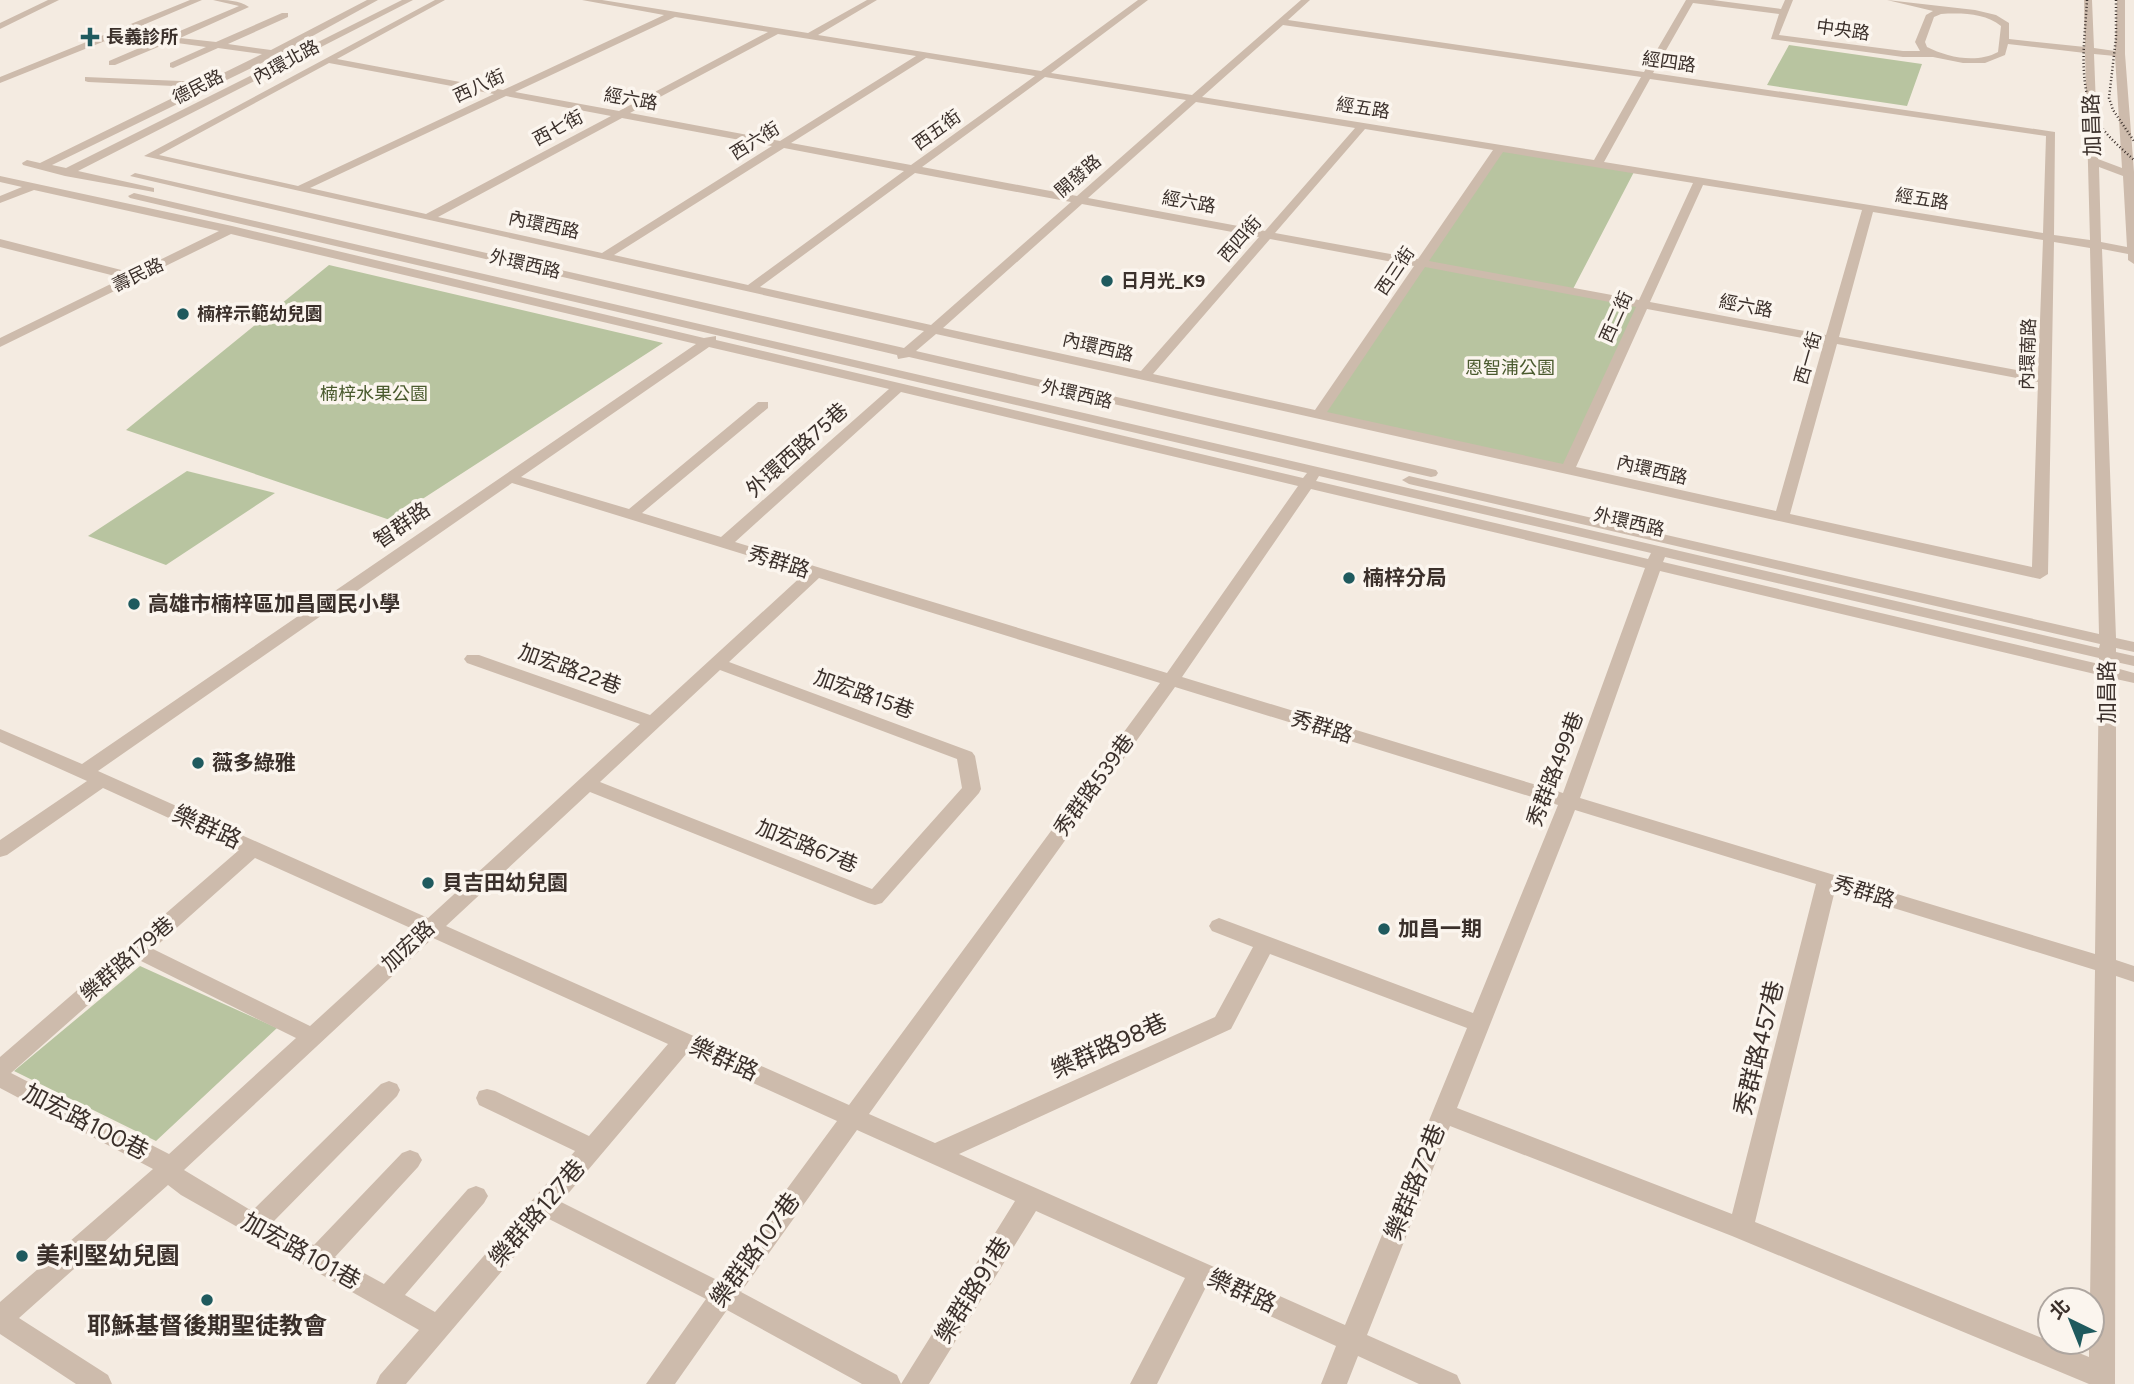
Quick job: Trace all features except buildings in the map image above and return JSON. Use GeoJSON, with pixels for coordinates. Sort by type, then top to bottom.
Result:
{"type":"FeatureCollection","features":[{"type":"Feature","properties":{"kind":"street"},"geometry":{"type":"LineString","coordinates":[[0,26],[55,0]]}},
{"type":"Feature","properties":{"kind":"street"},"geometry":{"type":"LineString","coordinates":[[0,80],[198,0]]}},
{"type":"Feature","properties":{"kind":"street"},"geometry":{"type":"LineString","coordinates":[[112,63],[243,6],[217,0]]}},
{"type":"Feature","properties":{"kind":"street","name":"德民路"},"geometry":{"type":"LineString","coordinates":[[0,192],[12,175],[55,169],[274,52],[382,3],[409,0]]}},
{"type":"Feature","properties":{"kind":"street","name":"內環北路"},"geometry":{"type":"LineString","coordinates":[[149,156],[440,0]]}},
{"type":"Feature","properties":{"kind":"street","name":"經五路"},"geometry":{"type":"LineString","coordinates":[[586,0],[2133,251]]}},
{"type":"Feature","properties":{"kind":"street"},"geometry":{"type":"LineString","coordinates":[[640,9],[659,0]]}},
{"type":"Feature","properties":{"kind":"street"},"geometry":{"type":"LineString","coordinates":[[810,36],[873,0]]}},
{"type":"Feature","properties":{"kind":"street","name":"西五街"},"geometry":{"type":"LineString","coordinates":[[751,288],[1144,0]]}},
{"type":"Feature","properties":{"kind":"street","name":"開發路"},"geometry":{"type":"LineString","coordinates":[[891,367],[1306,0]]}},
{"type":"Feature","properties":{"kind":"street"},"geometry":{"type":"LineString","coordinates":[[1597,164],[1692,0],[1783,12]]}},
{"type":"Feature","properties":{"kind":"street","name":"中央路"},"geometry":{"type":"LineString","coordinates":[[1788,0],[1774,37],[1903,54],[1936,54]]}},
{"type":"Feature","properties":{"kind":"street","name":"中央路"},"geometry":{"type":"LineString","coordinates":[[1891,0],[1987,16],[2002,21],[2006,25],[2003,41]]}},
{"type":"Feature","properties":{"kind":"street","name":"加昌路"},"geometry":{"type":"LineString","coordinates":[[2088,0],[2107,649],[2107,966],[2102,1379]]}},
{"type":"Feature","properties":{"kind":"street","name":"加昌路"},"geometry":{"type":"LineString","coordinates":[[2121,0],[2121,79],[2132,181],[2134,260]]}},
{"type":"Feature","properties":{"kind":"street"},"geometry":{"type":"LineString","coordinates":[[354,1],[382,3]]}},
{"type":"Feature","properties":{"kind":"street","name":"德民路"},"geometry":{"type":"LineString","coordinates":[[0,200],[40,171],[194,84],[354,1]]}},
{"type":"Feature","properties":{"kind":"street","name":"德民路"},"geometry":{"type":"LineString","coordinates":[[70,166],[382,3]]}},
{"type":"Feature","properties":{"kind":"street","name":"德民路"},"geometry":{"type":"LineString","coordinates":[[70,166],[85,164],[300,55],[382,3]]}},
{"type":"Feature","properties":{"kind":"street"},"geometry":{"type":"LineString","coordinates":[[1948,11],[1930,15],[1920,43],[1923,49],[1936,54],[1986,60],[2002,53],[2003,41],[2120,54]]}},
{"type":"Feature","properties":{"kind":"street","name":"西八街"},"geometry":{"type":"LineString","coordinates":[[299,189],[674,14]]}},
{"type":"Feature","properties":{"kind":"street"},"geometry":{"type":"LineString","coordinates":[[173,65],[285,15]]}},
{"type":"Feature","properties":{"kind":"street"},"geometry":{"type":"LineString","coordinates":[[0,20],[11,21]]}},
{"type":"Feature","properties":{"kind":"street","name":"經四路"},"geometry":{"type":"LineString","coordinates":[[1282,22],[2051,134]]}},
{"type":"Feature","properties":{"kind":"street","name":"西七街"},"geometry":{"type":"LineString","coordinates":[[429,217],[777,31]]}},
{"type":"Feature","properties":{"kind":"street"},"geometry":{"type":"LineString","coordinates":[[119,32],[300,55]]}},
{"type":"Feature","properties":{"kind":"street","name":"西六街"},"geometry":{"type":"LineString","coordinates":[[605,256],[924,55]]}},
{"type":"Feature","properties":{"kind":"street","name":"經六路"},"geometry":{"type":"LineString","coordinates":[[326,60],[2045,379]]}},
{"type":"Feature","properties":{"kind":"street"},"geometry":{"type":"LineString","coordinates":[[88,79],[235,88]]}},
{"type":"Feature","properties":{"kind":"street"},"geometry":{"type":"LineString","coordinates":[[2121,79],[2134,81]]}},
{"type":"Feature","properties":{"kind":"street","name":"西四街"},"geometry":{"type":"LineString","coordinates":[[1145,375],[1362,126]]}},
{"type":"Feature","properties":{"kind":"street","name":"內環南路"},"geometry":{"type":"LineString","coordinates":[[2040,574],[2051,134]]}},
{"type":"Feature","properties":{"kind":"street","name":"西三街"},"geometry":{"type":"LineString","coordinates":[[1319,414],[1500,148]]}},
{"type":"Feature","properties":{"kind":"street","name":"內環西路"},"geometry":{"type":"LineString","coordinates":[[149,156],[2040,574]]}},
{"type":"Feature","properties":{"kind":"street","name":"外環西路"},"geometry":{"type":"LineString","coordinates":[[85,164],[276,208],[733,323],[891,367],[2107,649],[2134,647]]}},
{"type":"Feature","properties":{"kind":"street","name":"外環西路"},"geometry":{"type":"LineString","coordinates":[[12,175],[70,166],[262,215],[733,323],[891,367],[2107,649],[2134,661]]}},
{"type":"Feature","properties":{"kind":"street"},"geometry":{"type":"LineString","coordinates":[[2093,167],[2132,181]]}},
{"type":"Feature","properties":{"kind":"street","name":"外環西路"},"geometry":{"type":"LineString","coordinates":[[55,169],[249,221],[733,323]]}},
{"type":"Feature","properties":{"kind":"street","name":"外環西路"},"geometry":{"type":"LineString","coordinates":[[40,171],[230,230],[707,342],[891,367]]}},
{"type":"Feature","properties":{"kind":"street","name":"西二街"},"geometry":{"type":"LineString","coordinates":[[1569,469],[1699,181]]}},
{"type":"Feature","properties":{"kind":"street","name":"壽民路"},"geometry":{"type":"LineString","coordinates":[[0,342],[276,208]]}},
{"type":"Feature","properties":{"kind":"street","name":"西一街"},"geometry":{"type":"LineString","coordinates":[[1782,517],[1868,208]]}},
{"type":"Feature","properties":{"kind":"street"},"geometry":{"type":"LineString","coordinates":[[1,242],[134,277]]}},
{"type":"Feature","properties":{"kind":"street","name":"智群路"},"geometry":{"type":"LineString","coordinates":[[0,850],[93,776],[510,478],[733,323]]}},
{"type":"Feature","properties":{"kind":"street","name":"外環西路"},"geometry":{"type":"LineString","coordinates":[[891,367],[899,387],[1319,466]]}},
{"type":"Feature","properties":{"kind":"street","name":"外環西路75巷"},"geometry":{"type":"LineString","coordinates":[[722,545],[899,387]]}},
{"type":"Feature","properties":{"kind":"street"},"geometry":{"type":"LineString","coordinates":[[631,515],[763,405]]}},
{"type":"Feature","properties":{"kind":"street","name":"秀群路539巷"},"geometry":{"type":"LineString","coordinates":[[852,1116],[1170,681],[1319,466]]}},
{"type":"Feature","properties":{"kind":"street","name":"秀群路"},"geometry":{"type":"LineString","coordinates":[[510,478],[722,545],[2134,974]]}},
{"type":"Feature","properties":{"kind":"street","name":"秀群路499巷"},"geometry":{"type":"LineString","coordinates":[[1479,1024],[1569,803],[1661,545]]}},
{"type":"Feature","properties":{"kind":"street","name":"加宏路"},"geometry":{"type":"LineString","coordinates":[[0,1319],[167,1171],[815,573]]}},
{"type":"Feature","properties":{"kind":"street","name":"外環西路"},"geometry":{"type":"LineString","coordinates":[[2107,649],[2134,635]]}},
{"type":"Feature","properties":{"kind":"street","name":"外環西路"},"geometry":{"type":"LineString","coordinates":[[2107,649],[2134,678]]}},
{"type":"Feature","properties":{"kind":"street","name":"加宏路22巷"},"geometry":{"type":"LineString","coordinates":[[473,659],[652,722]]}},
{"type":"Feature","properties":{"kind":"street","name":"加宏路15巷"},"geometry":{"type":"LineString","coordinates":[[716,663],[966,756],[972,789]]}},
{"type":"Feature","properties":{"kind":"street","name":"樂群路"},"geometry":{"type":"LineString","coordinates":[[1,736],[1448,1384]]}},
{"type":"Feature","properties":{"kind":"street","name":"加宏路67巷"},"geometry":{"type":"LineString","coordinates":[[586,783],[875,898],[972,789]]}},
{"type":"Feature","properties":{"kind":"street","name":"樂群路179巷"},"geometry":{"type":"LineString","coordinates":[[0,1070],[254,848]]}},
{"type":"Feature","properties":{"kind":"street","name":"秀群路457巷"},"geometry":{"type":"LineString","coordinates":[[1741,1228],[1827,881]]}},
{"type":"Feature","properties":{"kind":"street"},"geometry":{"type":"LineString","coordinates":[[1219,926],[1479,1024]]}},
{"type":"Feature","properties":{"kind":"street","name":"樂群路98巷"},"geometry":{"type":"LineString","coordinates":[[935,1154],[1223,1023],[1265,944]]}},
{"type":"Feature","properties":{"kind":"street"},"geometry":{"type":"LineString","coordinates":[[137,950],[311,1036]]}},
{"type":"Feature","properties":{"kind":"street","name":"樂群路72巷"},"geometry":{"type":"LineString","coordinates":[[1351,1340],[1479,1024]]}},
{"type":"Feature","properties":{"kind":"street","name":"樂群路127巷"},"geometry":{"type":"LineString","coordinates":[[389,1384],[684,1041]]}},
{"type":"Feature","properties":{"kind":"street","name":"加宏路100巷"},"geometry":{"type":"LineString","coordinates":[[0,1078],[160,1159],[167,1171]]}},
{"type":"Feature","properties":{"kind":"street"},"geometry":{"type":"LineString","coordinates":[[254,1225],[389,1090]]}},
{"type":"Feature","properties":{"kind":"street"},"geometry":{"type":"LineString","coordinates":[[487,1098],[592,1148]]}},
{"type":"Feature","properties":{"kind":"street"},"geometry":{"type":"LineString","coordinates":[[1443,1113],[1741,1228],[2102,1379]]}},
{"type":"Feature","properties":{"kind":"street","name":"樂群路107巷"},"geometry":{"type":"LineString","coordinates":[[659,1384],[852,1116]]}},
{"type":"Feature","properties":{"kind":"street"},"geometry":{"type":"LineString","coordinates":[[317,1259],[410,1160]]}},
{"type":"Feature","properties":{"kind":"street","name":"加宏路101巷"},"geometry":{"type":"LineString","coordinates":[[167,1171],[189,1188],[438,1327]]}},
{"type":"Feature","properties":{"kind":"street"},"geometry":{"type":"LineString","coordinates":[[387,1298],[476,1196]]}},
{"type":"Feature","properties":{"kind":"street","name":"樂群路91巷"},"geometry":{"type":"LineString","coordinates":[[914,1384],[1031,1197]]}},
{"type":"Feature","properties":{"kind":"street"},"geometry":{"type":"LineString","coordinates":[[544,1205],[723,1295],[888,1384]]}},
{"type":"Feature","properties":{"kind":"street"},"geometry":{"type":"LineString","coordinates":[[1143,1384],[1200,1273]]}},
{"type":"Feature","properties":{"kind":"street"},"geometry":{"type":"LineString","coordinates":[[0,1319],[99,1384]]}},
{"type":"Feature","properties":{"kind":"street"},"geometry":{"type":"LineString","coordinates":[[1334,1384],[1351,1340]]}},
{"type":"Feature","properties":{"kind":"green space"},"geometry":{"type":"Polygon","coordinates":[[[1789,45],[1922,64],[1907,106],[1767,85],[1789,45]]]}},
{"type":"Feature","properties":{"kind":"green space","name":"恩智浦公園"},"geometry":{"type":"Polygon","coordinates":[[[1500,148],[1635,170],[1572,291],[1643,304],[1568,469],[1319,414],[1500,148]]]}},
{"type":"Feature","properties":{"kind":"green space","name":"楠梓水果公園"},"geometry":{"type":"Polygon","coordinates":[[[329,265],[663,343],[390,520],[126,430],[329,265]]]}},
{"type":"Feature","properties":{"kind":"green space"},"geometry":{"type":"Polygon","coordinates":[[[187,471],[275,493],[166,565],[88,536],[187,471]]]}},
{"type":"Feature","properties":{"kind":"green space"},"geometry":{"type":"Polygon","coordinates":[[[140,966],[277,1028],[156,1141],[14,1071],[140,966]]]}},
{"type":"Feature","properties":{"kind":"railway"},"geometry":{"type":"LineString","coordinates":[[2087,0],[2084,47],[2087,95],[2099,124],[2134,160]]}},
{"type":"Feature","properties":{"kind":"railway"},"geometry":{"type":"LineString","coordinates":[[2116,0],[2116,38],[2109,98],[2113,110],[2134,141]]}},
{"type":"Feature","properties":{"kind":"place","name":"長義診所"},"geometry":{"type":"Point","coordinates":[90,37]}},
{"type":"Feature","properties":{"kind":"place","name":"日月光_K9"},"geometry":{"type":"Point","coordinates":[1107,281]}},
{"type":"Feature","properties":{"kind":"place","name":"楠梓示範幼兒園"},"geometry":{"type":"Point","coordinates":[183,314]}},
{"type":"Feature","properties":{"kind":"place","name":"楠梓分局"},"geometry":{"type":"Point","coordinates":[1349,578]}},
{"type":"Feature","properties":{"kind":"place","name":"高雄市楠梓區加昌國民小學"},"geometry":{"type":"Point","coordinates":[134,604]}},
{"type":"Feature","properties":{"kind":"place","name":"薇多綠雅"},"geometry":{"type":"Point","coordinates":[198,763]}},
{"type":"Feature","properties":{"kind":"place","name":"貝吉田幼兒園"},"geometry":{"type":"Point","coordinates":[428,883]}},
{"type":"Feature","properties":{"kind":"place","name":"加昌一期"},"geometry":{"type":"Point","coordinates":[1384,929]}},
{"type":"Feature","properties":{"kind":"place","name":"美利堅幼兒園"},"geometry":{"type":"Point","coordinates":[22,1256]}},
{"type":"Feature","properties":{"kind":"place","name":"耶穌基督後期聖徒教會"},"geometry":{"type":"Point","coordinates":[207,1300]}}]}
